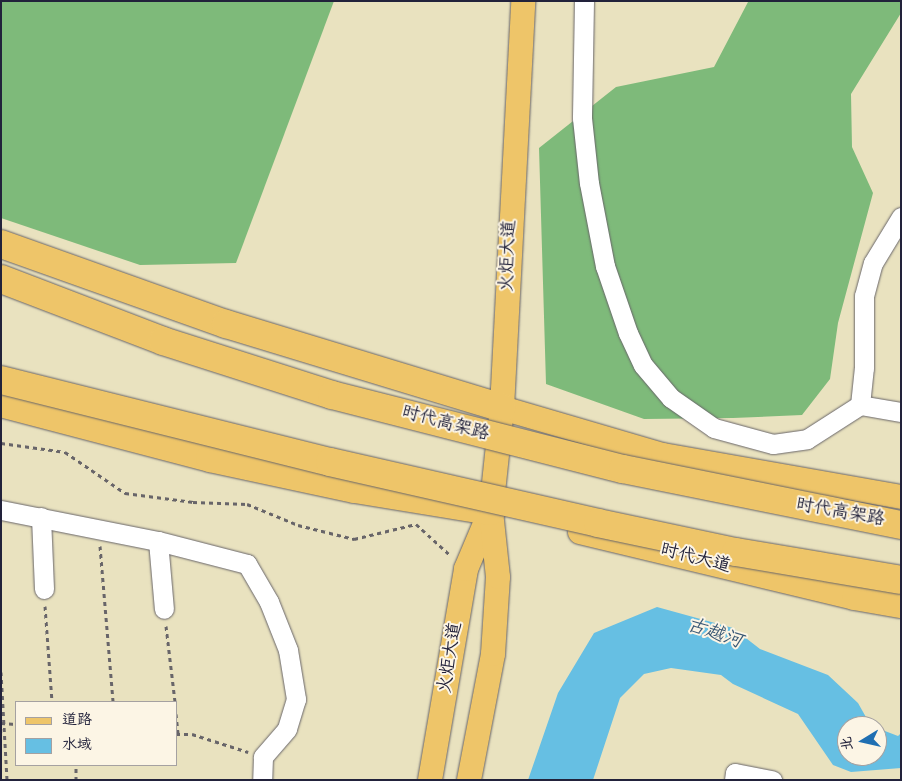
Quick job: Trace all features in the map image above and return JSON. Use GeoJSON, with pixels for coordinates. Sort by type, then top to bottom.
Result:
{"type":"FeatureCollection","features":[{"type":"Feature","properties":{"kind":"highway"},"geometry":{"type":"LineString","coordinates":[[1,244],[88,277],[348,364],[502,408]]}},
{"type":"Feature","properties":{"kind":"highway","name":"时代高架路"},"geometry":{"type":"LineString","coordinates":[[1,280],[163,341],[332,395],[632,471],[901,525]]}},
{"type":"Feature","properties":{"kind":"highway"},"geometry":{"type":"LineString","coordinates":[[1,380],[320,460],[598,524],[736,552],[901,580]]}},
{"type":"Feature","properties":{"kind":"highway"},"geometry":{"type":"LineString","coordinates":[[1,404],[210,458],[355,489],[491,511]]}},
{"type":"Feature","properties":{"kind":"main road","name":"火炬大道"},"geometry":{"type":"LineString","coordinates":[[469,780],[493,654],[498,577],[491,511],[502,408],[522,1]]}},
{"type":"Feature","properties":{"kind":"main road"},"geometry":{"type":"LineString","coordinates":[[502,408],[663,455],[901,496]]}},
{"type":"Feature","properties":{"kind":"main road","name":"火炬大道"},"geometry":{"type":"LineString","coordinates":[[430,780],[466,569],[491,511]]}},
{"type":"Feature","properties":{"kind":"main road","name":"时代大道"},"geometry":{"type":"LineString","coordinates":[[491,511],[854,598],[901,606]]}},
{"type":"Feature","properties":{"kind":"street"},"geometry":{"type":"LineString","coordinates":[[584,1],[582,118],[589,184],[605,266],[628,333],[643,365],[671,398],[714,428],[773,444],[807,439],[860,405],[901,412]]}},
{"type":"Feature","properties":{"kind":"street"},"geometry":{"type":"LineString","coordinates":[[860,405],[864,368],[864,296],[873,263],[901,217]]}},
{"type":"Feature","properties":{"kind":"street"},"geometry":{"type":"LineString","coordinates":[[770,474],[773,444]]}},
{"type":"Feature","properties":{"kind":"street"},"geometry":{"type":"LineString","coordinates":[[1,510],[158,541],[247,564],[269,602],[288,650],[296,699],[287,729],[262,756],[262,780]]}},
{"type":"Feature","properties":{"kind":"street"},"geometry":{"type":"LineString","coordinates":[[41,517],[44,589]]}},
{"type":"Feature","properties":{"kind":"street"},"geometry":{"type":"LineString","coordinates":[[158,541],[164,609]]}},
{"type":"Feature","properties":{"kind":"street"},"geometry":{"type":"LineString","coordinates":[[734,780],[734,773],[772,780]]}},
{"type":"Feature","properties":{"kind":"path"},"geometry":{"type":"LineString","coordinates":[[1,443],[65,452],[125,492],[194,502],[247,504],[298,525],[354,539],[416,524],[466,569]]}},
{"type":"Feature","properties":{"kind":"path"},"geometry":{"type":"LineString","coordinates":[[98,529],[113,701]]}},
{"type":"Feature","properties":{"kind":"path"},"geometry":{"type":"LineString","coordinates":[[44,589],[52,701]]}},
{"type":"Feature","properties":{"kind":"path"},"geometry":{"type":"LineString","coordinates":[[164,609],[175,701]]}},
{"type":"Feature","properties":{"kind":"path"},"geometry":{"type":"LineString","coordinates":[[1,672],[6,723],[7,780]]}},
{"type":"Feature","properties":{"kind":"path"},"geometry":{"type":"LineString","coordinates":[[1,723],[15,724]]}},
{"type":"Feature","properties":{"kind":"path"},"geometry":{"type":"LineString","coordinates":[[178,734],[192,734],[262,756]]}},
{"type":"Feature","properties":{"kind":"path"},"geometry":{"type":"LineString","coordinates":[[76,766],[76,780]]}},
{"type":"Feature","properties":{"kind":"green space"},"geometry":{"type":"Polygon","coordinates":[[[1,1],[334,1],[236,263],[140,265],[1,218],[1,1]]]}},
{"type":"Feature","properties":{"kind":"green space"},"geometry":{"type":"Polygon","coordinates":[[[745,1],[901,1],[901,13],[851,94],[852,147],[873,193],[838,323],[830,379],[802,415],[733,418],[644,419],[546,384],[539,148],[616,87],[714,67],[748,2],[745,1]]]}},
{"type":"Feature","properties":{"kind":"water","name":"古越河"},"geometry":{"type":"Polygon","coordinates":[[[657,607],[733,628],[760,649],[828,675],[858,703],[865,716],[837,716],[837,766],[887,766],[887,732],[898,736],[901,733],[901,768],[851,772],[833,765],[798,714],[733,684],[721,675],[671,668],[644,674],[620,698],[593,780],[528,780],[558,693],[594,633],[657,607]]]}}]}
